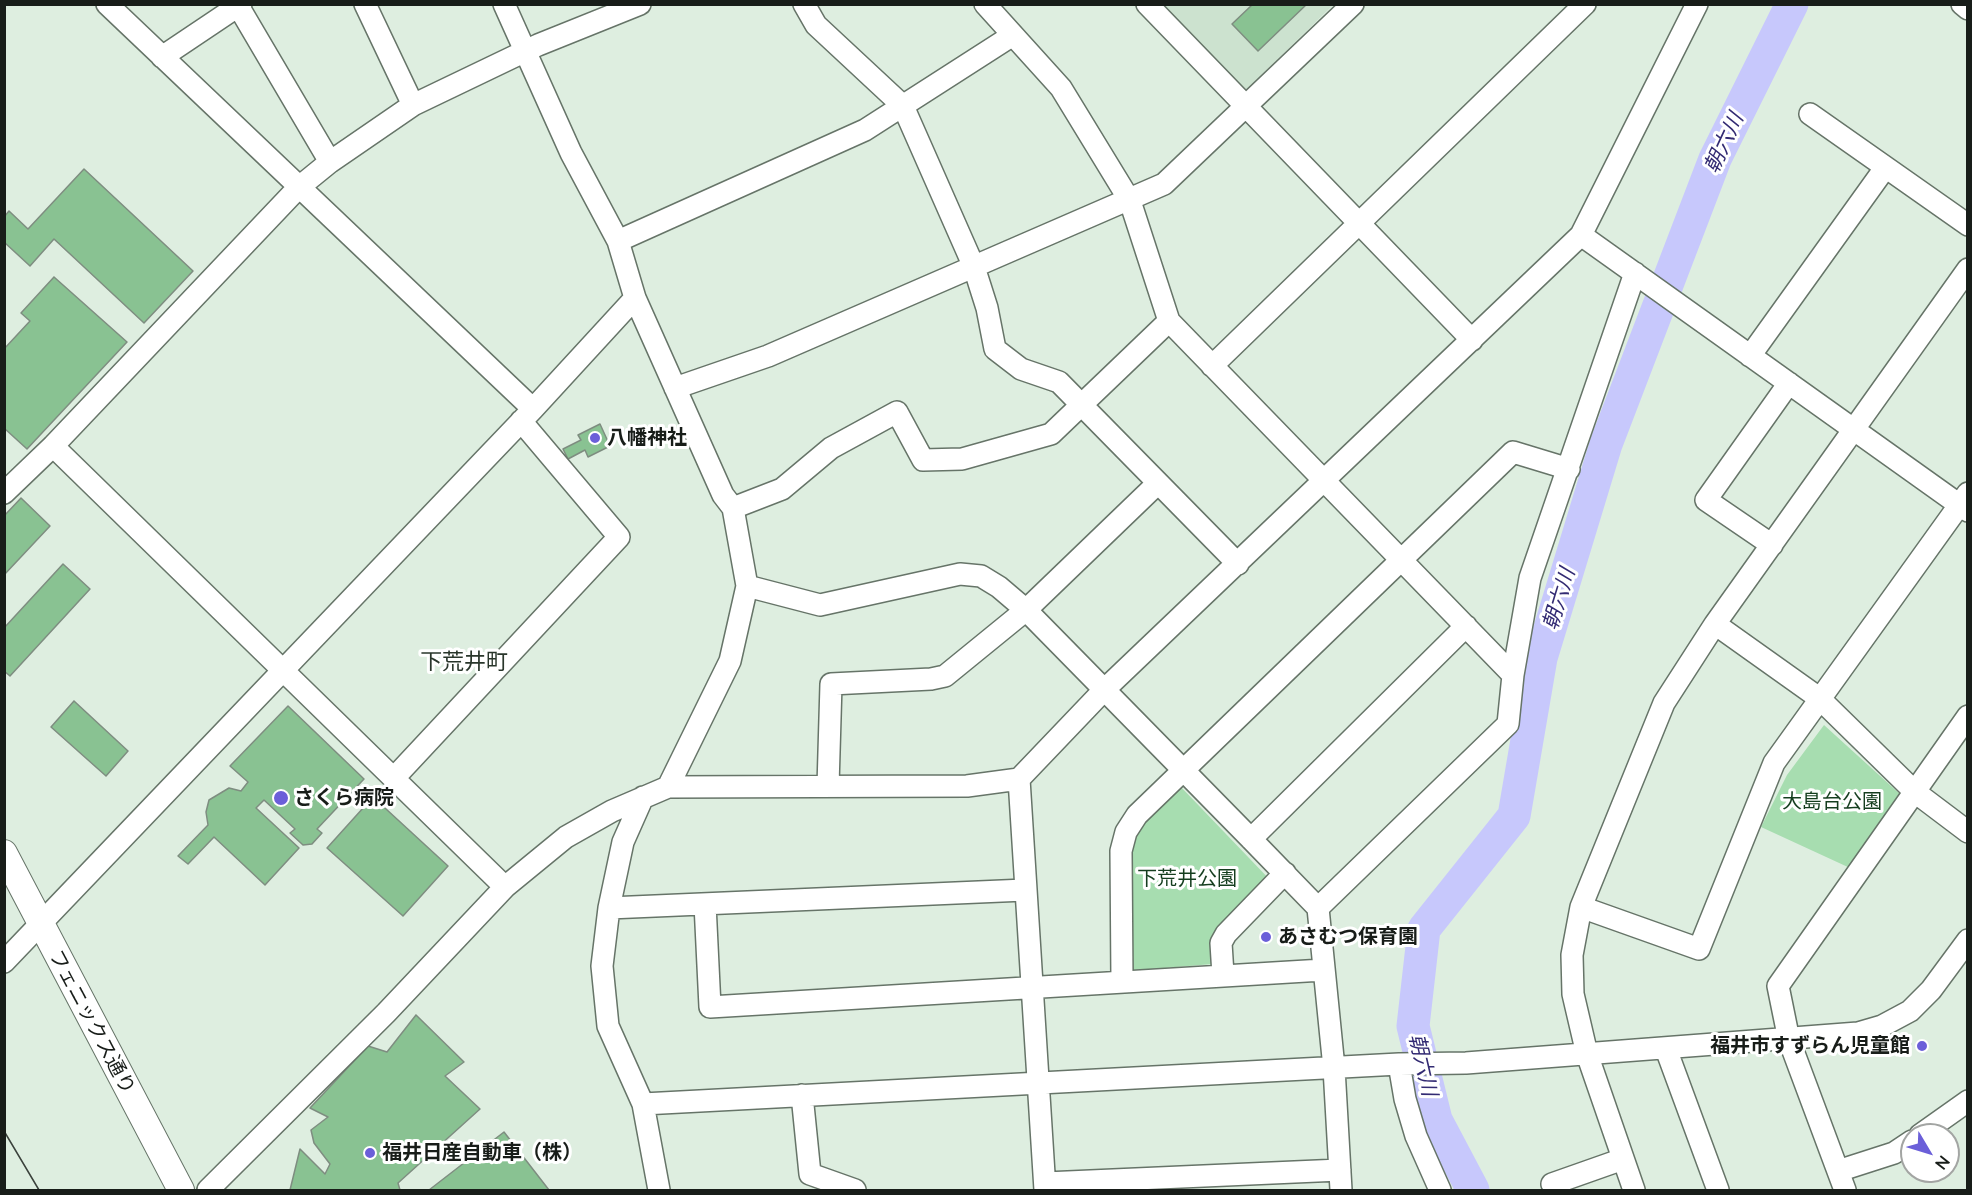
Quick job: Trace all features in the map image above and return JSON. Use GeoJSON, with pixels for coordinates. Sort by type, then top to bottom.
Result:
{"type":"FeatureCollection","features":[{"type":"Feature","properties":{"kind":"main road","name":"フェニックス通り"},"geometry":{"type":"LineString","coordinates":[[4,853],[181,1191]]}},
{"type":"Feature","properties":{"kind":"street"},"geometry":{"type":"LineString","coordinates":[[107,4],[298,188],[527,415],[620,537],[394,778]]}},
{"type":"Feature","properties":{"kind":"street"},"geometry":{"type":"LineString","coordinates":[[365,4],[413,105]]}},
{"type":"Feature","properties":{"kind":"street"},"geometry":{"type":"LineString","coordinates":[[504,4],[571,153],[618,241],[635,298],[723,495],[733,508],[747,586],[730,661],[668,787]]}},
{"type":"Feature","properties":{"kind":"street"},"geometry":{"type":"LineString","coordinates":[[4,493],[53,446],[298,188],[330,162],[413,105],[526,51],[640,4]]}},
{"type":"Feature","properties":{"kind":"street"},"geometry":{"type":"LineString","coordinates":[[804,4],[816,25],[903,106],[974,267],[987,308],[995,349],[1022,369],[1059,382],[1238,564]]}},
{"type":"Feature","properties":{"kind":"street"},"geometry":{"type":"LineString","coordinates":[[985,4],[1061,88],[1130,201],[1169,321],[1513,675]]}},
{"type":"Feature","properties":{"kind":"street"},"geometry":{"type":"LineString","coordinates":[[1147,4],[1472,340]]}},
{"type":"Feature","properties":{"kind":"street"},"geometry":{"type":"LineString","coordinates":[[675,388],[768,356],[1130,201],[1164,184],[1353,4]]}},
{"type":"Feature","properties":{"kind":"street"},"geometry":{"type":"LineString","coordinates":[[1212,366],[1585,4]]}},
{"type":"Feature","properties":{"kind":"street"},"geometry":{"type":"LineString","coordinates":[[1962,4],[1968,9]]}},
{"type":"Feature","properties":{"kind":"street"},"geometry":{"type":"LineString","coordinates":[[162,57],[239,5],[330,162]]}},
{"type":"Feature","properties":{"kind":"street"},"geometry":{"type":"LineString","coordinates":[[208,1191],[386,1013],[505,887],[566,837],[643,797],[668,787],[967,786],[1019,779],[1104,690],[1581,235],[1688,9]]}},
{"type":"Feature","properties":{"kind":"street"},"geometry":{"type":"LineString","coordinates":[[618,241],[865,130],[1013,35]]}},
{"type":"Feature","properties":{"kind":"street"},"geometry":{"type":"LineString","coordinates":[[1810,114],[1968,225]]}},
{"type":"Feature","properties":{"kind":"street"},"geometry":{"type":"LineString","coordinates":[[1750,356],[1885,168]]}},
{"type":"Feature","properties":{"kind":"street"},"geometry":{"type":"LineString","coordinates":[[1581,235],[1854,430],[1965,503],[1774,763],[1699,949],[1581,908]]}},
{"type":"Feature","properties":{"kind":"street"},"geometry":{"type":"LineString","coordinates":[[1634,1191],[1587,1054],[1573,994],[1572,955],[1581,908],[1664,703],[1716,624],[1968,269]]}},
{"type":"Feature","properties":{"kind":"street"},"geometry":{"type":"LineString","coordinates":[[1318,908],[1508,724],[1513,675],[1530,578],[1638,276]]}},
{"type":"Feature","properties":{"kind":"street"},"geometry":{"type":"LineString","coordinates":[[4,962],[527,415],[635,298]]}},
{"type":"Feature","properties":{"kind":"street"},"geometry":{"type":"LineString","coordinates":[[733,508],[782,489],[831,448],[897,412],[922,460],[962,459],[1051,434],[1169,321]]}},
{"type":"Feature","properties":{"kind":"street"},"geometry":{"type":"LineString","coordinates":[[1772,545],[1706,500],[1789,383]]}},
{"type":"Feature","properties":{"kind":"street"},"geometry":{"type":"LineString","coordinates":[[53,446],[505,887]]}},
{"type":"Feature","properties":{"kind":"street"},"geometry":{"type":"LineString","coordinates":[[1122,982],[1121,851],[1126,832],[1137,815],[1513,452],[1569,469]]}},
{"type":"Feature","properties":{"kind":"street"},"geometry":{"type":"LineString","coordinates":[[828,786],[831,684],[931,679],[945,676],[1026,610],[1158,483]]}},
{"type":"Feature","properties":{"kind":"street"},"geometry":{"type":"LineString","coordinates":[[747,586],[820,605],[960,574],[981,576],[999,587],[1026,610],[1318,908],[1334,1068],[1340,1180],[1045,1187],[1019,779]]}},
{"type":"Feature","properties":{"kind":"street"},"geometry":{"type":"LineString","coordinates":[[1716,624],[1820,698],[1915,792],[1968,832]]}},
{"type":"Feature","properties":{"kind":"street"},"geometry":{"type":"LineString","coordinates":[[1251,839],[1466,626]]}},
{"type":"Feature","properties":{"kind":"street"},"geometry":{"type":"LineString","coordinates":[[1900,1149],[1842,1181],[1789,1040],[1778,986],[1968,716]]}},
{"type":"Feature","properties":{"kind":"street"},"geometry":{"type":"LineString","coordinates":[[643,797],[623,842],[609,909],[602,966],[608,1026],[643,1104],[659,1191]]}},
{"type":"Feature","properties":{"kind":"street"},"geometry":{"type":"LineString","coordinates":[[1223,975],[1221,943],[1226,934],[1285,873]]}},
{"type":"Feature","properties":{"kind":"street"},"geometry":{"type":"LineString","coordinates":[[609,909],[1025,890]]}},
{"type":"Feature","properties":{"kind":"street"},"geometry":{"type":"LineString","coordinates":[[705,904],[710,1007],[1323,970]]}},
{"type":"Feature","properties":{"kind":"street"},"geometry":{"type":"LineString","coordinates":[[643,1104],[1404,1064],[1466,1063],[1858,1033],[1882,1026],[1910,1011],[1931,990],[1968,940]]}},
{"type":"Feature","properties":{"kind":"street"},"geometry":{"type":"LineString","coordinates":[[1666,1049],[1718,1191]]}},
{"type":"Feature","properties":{"kind":"street"},"geometry":{"type":"LineString","coordinates":[[1404,1064],[1405,1099],[1416,1136],[1440,1191]]}},
{"type":"Feature","properties":{"kind":"street"},"geometry":{"type":"LineString","coordinates":[[802,1095],[810,1174],[855,1191]]}},
{"type":"Feature","properties":{"kind":"street"},"geometry":{"type":"LineString","coordinates":[[1937,1123],[1968,1101]]}},
{"type":"Feature","properties":{"kind":"street"},"geometry":{"type":"LineString","coordinates":[[1552,1184],[1623,1159]]}},
{"type":"Feature","properties":{"kind":"shaded area"},"geometry":{"type":"Polygon","coordinates":[[[1154,5],[1333,5],[1245,91],[1154,5]]]}},
{"type":"Feature","properties":{"kind":"green space","name":"大島台公園"},"geometry":{"type":"Polygon","coordinates":[[[1824,725],[1901,795],[1850,868],[1761,827],[1787,775],[1824,725]]]}},
{"type":"Feature","properties":{"kind":"green space","name":"下荒井公園"},"geometry":{"type":"Polygon","coordinates":[[[1179,785],[1273,883],[1213,964],[1127,971],[1127,850],[1135,828],[1179,785]]]}},
{"type":"Feature","properties":{"kind":"building"},"geometry":{"type":"Polygon","coordinates":[[[1253,4],[1307,4],[1258,51],[1232,24],[1253,4]]]}},
{"type":"Feature","properties":{"kind":"building"},"geometry":{"type":"Polygon","coordinates":[[[84,169],[193,271],[144,323],[54,239],[30,266],[4,242],[4,217],[9,211],[28,229],[84,169]]]}},
{"type":"Feature","properties":{"kind":"building"},"geometry":{"type":"Polygon","coordinates":[[[54,277],[127,342],[27,449],[4,428],[4,349],[30,321],[21,313],[54,277]]]}},
{"type":"Feature","properties":{"kind":"building"},"geometry":{"type":"Polygon","coordinates":[[[600,424],[610,446],[588,457],[585,450],[568,459],[563,449],[581,440],[578,435],[600,424]]]}},
{"type":"Feature","properties":{"kind":"building"},"geometry":{"type":"Polygon","coordinates":[[[21,498],[50,526],[4,575],[4,516],[21,498]]]}},
{"type":"Feature","properties":{"kind":"building"},"geometry":{"type":"Polygon","coordinates":[[[63,564],[90,589],[10,676],[4,671],[4,628],[63,564]]]}},
{"type":"Feature","properties":{"kind":"building"},"geometry":{"type":"Polygon","coordinates":[[[74,701],[128,751],[106,776],[51,727],[74,701]]]}},
{"type":"Feature","properties":{"kind":"building"},"geometry":{"type":"Polygon","coordinates":[[[288,706],[364,779],[317,829],[322,833],[312,844],[303,845],[290,833],[295,829],[264,800],[256,808],[299,848],[265,885],[214,837],[188,864],[178,856],[208,825],[206,812],[209,800],[229,788],[241,791],[248,782],[230,766],[288,706]]]}},
{"type":"Feature","properties":{"kind":"building"},"geometry":{"type":"Polygon","coordinates":[[[373,797],[448,866],[403,916],[327,848],[373,797]]]}},
{"type":"Feature","properties":{"kind":"building"},"geometry":{"type":"Polygon","coordinates":[[[416,1015],[464,1062],[445,1076],[480,1109],[398,1183],[400,1190],[290,1190],[300,1149],[325,1174],[330,1164],[314,1143],[311,1130],[328,1117],[310,1108],[368,1046],[387,1052],[416,1015]]]}},
{"type":"Feature","properties":{"kind":"building"},"geometry":{"type":"Polygon","coordinates":[[[504,1132],[549,1190],[429,1190],[504,1132]]]}},
{"type":"Feature","properties":{"kind":"waterway","name":"朝六川"},"geometry":{"type":"LineString","coordinates":[[1473,1190],[1436,1120],[1413,1026],[1424,929],[1514,816],[1541,658],[1606,444],[1715,159],[1792,4]]}},
{"type":"Feature","properties":{"kind":"tram line"},"geometry":{"type":"LineString","coordinates":[[4,1131],[39,1190]]}},
{"type":"Feature","properties":{"kind":"place","name":"八幡神社"},"geometry":{"type":"Point","coordinates":[595,438]}},
{"type":"Feature","properties":{"kind":"place","name":"さくら病院"},"geometry":{"type":"Point","coordinates":[281,798]}},
{"type":"Feature","properties":{"kind":"place","name":"あさむつ保育園"},"geometry":{"type":"Point","coordinates":[1266,937]}},
{"type":"Feature","properties":{"kind":"place","name":"福井市すずらん児童館"},"geometry":{"type":"Point","coordinates":[1922,1046]}},
{"type":"Feature","properties":{"kind":"place","name":"福井日産自動車（株）"},"geometry":{"type":"Point","coordinates":[370,1153]}},
{"type":"Feature","properties":{"kind":"district","name":"下荒井町"},"geometry":{"type":"Point","coordinates":[464,662]}}]}
